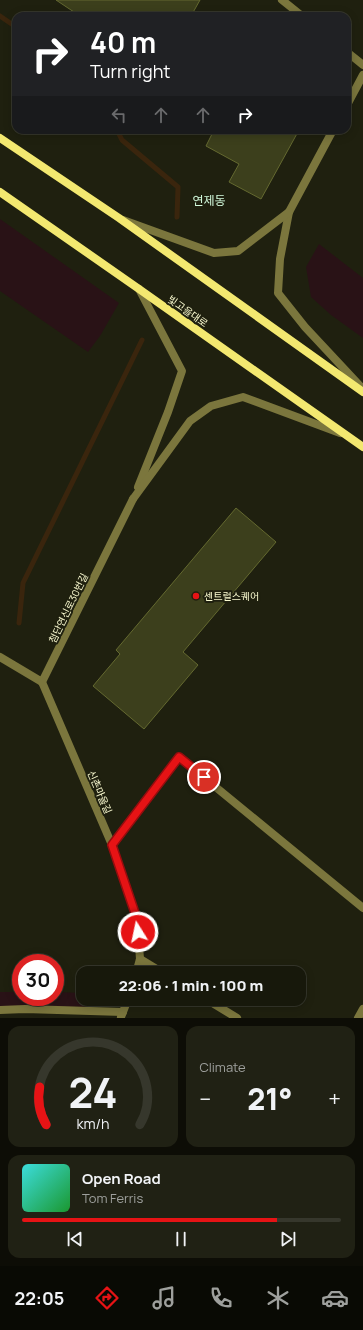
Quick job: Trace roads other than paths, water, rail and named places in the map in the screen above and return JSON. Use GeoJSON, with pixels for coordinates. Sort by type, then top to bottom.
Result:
{"type":"FeatureCollection","features":[{"type":"Feature","properties":{"kind":"main road"},"geometry":{"type":"LineString","coordinates":[[0,138],[119,218],[363,390]]}},
{"type":"Feature","properties":{"kind":"main road","name":"빛고을대로"},"geometry":{"type":"LineString","coordinates":[[0,192],[363,447]]}},
{"type":"Feature","properties":{"kind":"street"},"geometry":{"type":"LineString","coordinates":[[282,0],[297,12]]}},
{"type":"Feature","properties":{"kind":"street"},"geometry":{"type":"LineString","coordinates":[[351,55],[363,65]]}},
{"type":"Feature","properties":{"kind":"street"},"geometry":{"type":"LineString","coordinates":[[351,98],[363,75]]}},
{"type":"Feature","properties":{"kind":"street"},"geometry":{"type":"LineString","coordinates":[[331,134],[289,212],[280,259],[278,293],[305,327],[363,390]]}},
{"type":"Feature","properties":{"kind":"street"},"geometry":{"type":"LineString","coordinates":[[119,218],[214,253],[238,252],[289,212]]}},
{"type":"Feature","properties":{"kind":"street"},"geometry":{"type":"LineString","coordinates":[[133,499],[168,412],[182,372],[139,289]]}},
{"type":"Feature","properties":{"kind":"street"},"geometry":{"type":"LineString","coordinates":[[133,499],[190,421],[211,406],[243,397],[346,434]]}},
{"type":"Feature","properties":{"kind":"street","name":"첨단연신로30번길"},"geometry":{"type":"LineString","coordinates":[[42,682],[133,499]]}},
{"type":"Feature","properties":{"kind":"street"},"geometry":{"type":"LineString","coordinates":[[0,657],[42,682]]}},
{"type":"Feature","properties":{"kind":"street","name":"신촌마을길"},"geometry":{"type":"LineString","coordinates":[[42,682],[112,845],[137,919],[140,959],[138,966]]}},
{"type":"Feature","properties":{"kind":"street"},"geometry":{"type":"LineString","coordinates":[[112,845],[179,757],[363,908]]}},
{"type":"Feature","properties":{"kind":"street"},"geometry":{"type":"LineString","coordinates":[[140,959],[152,966]]}},
{"type":"Feature","properties":{"kind":"street"},"geometry":{"type":"LineString","coordinates":[[217,1006],[237,1018]]}},
{"type":"Feature","properties":{"kind":"street"},"geometry":{"type":"LineString","coordinates":[[0,1010],[25,1009],[122,1015]]}},
{"type":"Feature","properties":{"kind":"street"},"geometry":{"type":"LineString","coordinates":[[358,1018],[363,1009]]}},
{"type":"Feature","properties":{"kind":"waterway"},"geometry":{"type":"LineString","coordinates":[[0,16],[12,24]]}},
{"type":"Feature","properties":{"kind":"waterway"},"geometry":{"type":"LineString","coordinates":[[119,134],[122,140],[178,187],[177,217]]}},
{"type":"Feature","properties":{"kind":"waterway"},"geometry":{"type":"LineString","coordinates":[[19,623],[23,583],[142,340]]}},
{"type":"Feature","properties":{"kind":"place","name":"센트럴스퀘어"},"geometry":{"type":"Point","coordinates":[196,596]}},
{"type":"Feature","properties":{"kind":"district","name":"연제동"},"geometry":{"type":"Point","coordinates":[209,201]}}]}
